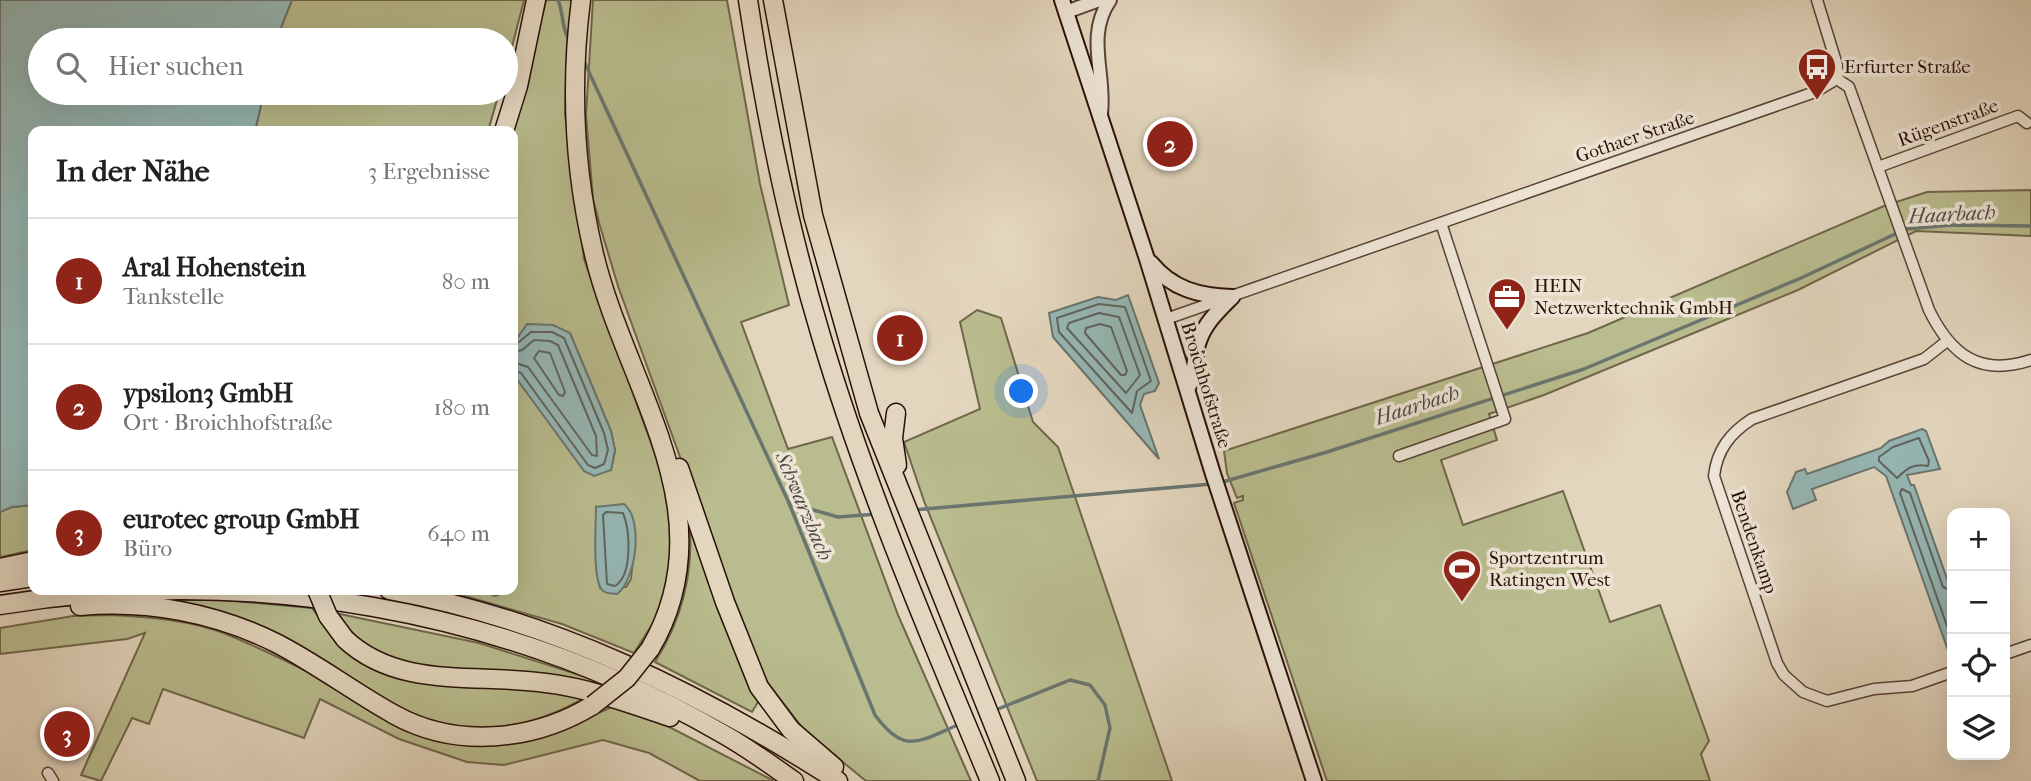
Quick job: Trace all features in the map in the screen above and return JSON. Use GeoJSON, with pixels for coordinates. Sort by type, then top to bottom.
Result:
{"type":"FeatureCollection","features":[{"type":"Feature","properties":{"kind":"highway"},"geometry":{"type":"LineString","coordinates":[[0,617],[85,606],[132,605],[180,610],[229,624],[276,643],[397,716],[434,729],[468,736],[497,736],[540,730],[593,705],[627,678],[650,649],[673,597],[681,546],[678,506],[660,438],[617,326],[594,256],[582,201],[577,156],[575,54],[581,0]]}},
{"type":"Feature","properties":{"kind":"highway"},"geometry":{"type":"LineString","coordinates":[[748,0],[773,147],[800,264],[839,396],[876,502],[990,781]]}},
{"type":"Feature","properties":{"kind":"highway"},"geometry":{"type":"LineString","coordinates":[[773,0],[813,215],[842,327],[869,413],[903,491]]}},
{"type":"Feature","properties":{"kind":"highway"},"geometry":{"type":"LineString","coordinates":[[518,86],[535,4]]}},
{"type":"Feature","properties":{"kind":"highway"},"geometry":{"type":"LineString","coordinates":[[506,126],[512,105]]}},
{"type":"Feature","properties":{"kind":"highway"},"geometry":{"type":"LineString","coordinates":[[896,413],[893,438],[898,471],[914,526],[1016,781]]}},
{"type":"Feature","properties":{"kind":"highway"},"geometry":{"type":"LineString","coordinates":[[660,438],[680,469],[725,602],[759,687],[791,730],[849,781]]}},
{"type":"Feature","properties":{"kind":"highway"},"geometry":{"type":"LineString","coordinates":[[0,568],[28,562]]}},
{"type":"Feature","properties":{"kind":"highway"},"geometry":{"type":"LineString","coordinates":[[0,582],[28,579]]}},
{"type":"Feature","properties":{"kind":"highway"},"geometry":{"type":"LineString","coordinates":[[0,605],[72,595]]}},
{"type":"Feature","properties":{"kind":"highway"},"geometry":{"type":"LineString","coordinates":[[273,595],[345,601],[430,617],[523,644],[597,672],[723,734],[794,781]]}},
{"type":"Feature","properties":{"kind":"highway"},"geometry":{"type":"LineString","coordinates":[[319,595],[328,616],[345,639],[372,659],[403,671],[509,678],[568,687],[723,734]]}},
{"type":"Feature","properties":{"kind":"highway"},"geometry":{"type":"LineString","coordinates":[[416,595],[526,624],[605,654],[670,683],[724,712],[838,781]]}},
{"type":"Feature","properties":{"kind":"main road","name":"Broichhofstraße"},"geometry":{"type":"LineString","coordinates":[[1064,6],[1101,114],[1219,494],[1314,781]]}},
{"type":"Feature","properties":{"kind":"main road"},"geometry":{"type":"LineString","coordinates":[[1147,259],[1174,285],[1198,294],[1232,297]]}},
{"type":"Feature","properties":{"kind":"main road"},"geometry":{"type":"LineString","coordinates":[[1188,388],[1196,370],[1198,342],[1208,323],[1232,297]]}},
{"type":"Feature","properties":{"kind":"street"},"geometry":{"type":"LineString","coordinates":[[1064,6],[1099,0]]}},
{"type":"Feature","properties":{"kind":"street"},"geometry":{"type":"LineString","coordinates":[[1101,114],[1104,93],[1098,74],[1097,35],[1099,20],[1110,0]]}},
{"type":"Feature","properties":{"kind":"street"},"geometry":{"type":"LineString","coordinates":[[1817,0],[1837,65],[1837,79],[1849,87],[1929,310],[1947,341],[1958,352],[1982,364],[2004,366],[2031,360]]}},
{"type":"Feature","properties":{"kind":"street","name":"Gothaer Straße"},"geometry":{"type":"LineString","coordinates":[[1166,319],[1804,96],[1828,87],[1837,79]]}},
{"type":"Feature","properties":{"kind":"street","name":"Rügenstraße"},"geometry":{"type":"LineString","coordinates":[[1878,167],[2018,116],[2027,123]]}},
{"type":"Feature","properties":{"kind":"street"},"geometry":{"type":"LineString","coordinates":[[1399,456],[1505,419],[1441,223]]}},
{"type":"Feature","properties":{"kind":"street","name":"Bendenkamp"},"geometry":{"type":"LineString","coordinates":[[1947,341],[1924,359],[1752,419],[1729,437],[1716,463],[1714,476],[1777,663],[1792,683],[1803,692],[1827,701],[1864,690],[1912,686],[1947,674]]}},
{"type":"Feature","properties":{"kind":"street"},"geometry":{"type":"LineString","coordinates":[[2010,652],[2031,645]]}},
{"type":"Feature","properties":{"kind":"green space"},"geometry":{"type":"Polygon","coordinates":[[[292,0],[524,0],[517,28],[281,28],[292,0]]]}},
{"type":"Feature","properties":{"kind":"green space"},"geometry":{"type":"Polygon","coordinates":[[[546,0],[572,0],[567,46],[565,114],[584,259],[666,484],[673,555],[660,612],[634,653],[562,624],[461,595],[518,595],[518,381],[570,449],[611,470],[615,451],[611,431],[570,333],[518,338],[518,126],[514,126],[546,0]],[[596,507],[596,560],[600,588],[626,587],[631,579],[635,538],[596,507]]]}},
{"type":"Feature","properties":{"kind":"green space"},"geometry":{"type":"Polygon","coordinates":[[[593,0],[727,0],[760,184],[789,305],[741,322],[788,449],[832,437],[898,615],[971,781],[866,781],[805,731],[767,682],[745,634],[618,286],[593,199],[586,115],[593,0]]]}},
{"type":"Feature","properties":{"kind":"green space"},"geometry":{"type":"Polygon","coordinates":[[[261,105],[496,105],[489,126],[256,126],[261,105]]]}},
{"type":"Feature","properties":{"kind":"green space","name":"Sportzentrum Ratingen West"},"geometry":{"type":"Polygon","coordinates":[[[2031,190],[2031,236],[1916,231],[1798,290],[1544,395],[1489,414],[1497,440],[1441,460],[1463,525],[1563,491],[1610,622],[1660,605],[1709,741],[1701,754],[1710,781],[1327,781],[1234,503],[1243,500],[1243,496],[1237,498],[1227,473],[1224,451],[1588,333],[1884,206],[1927,192],[2031,190]]]}},
{"type":"Feature","properties":{"kind":"green space"},"geometry":{"type":"Polygon","coordinates":[[[977,310],[1001,318],[1033,422],[1058,447],[1172,781],[1037,781],[924,501],[904,442],[980,409],[960,322],[977,310]]]}},
{"type":"Feature","properties":{"kind":"green space"},"geometry":{"type":"Polygon","coordinates":[[[28,505],[28,551],[0,557],[0,512],[12,507],[28,505]]]}},
{"type":"Feature","properties":{"kind":"green space"},"geometry":{"type":"Polygon","coordinates":[[[690,527],[761,697],[752,712],[655,662],[672,630],[683,597],[689,563],[690,527]]]}},
{"type":"Feature","properties":{"kind":"green space"},"geometry":{"type":"Polygon","coordinates":[[[165,600],[222,600],[312,608],[338,644],[358,658],[584,698],[544,717],[523,723],[480,728],[436,722],[405,711],[321,667],[165,600]]]}},
{"type":"Feature","properties":{"kind":"green space"},"geometry":{"type":"Polygon","coordinates":[[[335,613],[479,643],[608,684],[601,690],[436,670],[387,659],[353,635],[335,613]]]}},
{"type":"Feature","properties":{"kind":"green space"},"geometry":{"type":"Polygon","coordinates":[[[111,615],[169,620],[212,629],[370,702],[415,719],[460,731],[508,734],[560,726],[616,705],[646,715],[774,781],[700,781],[649,753],[603,740],[504,765],[467,762],[399,739],[320,699],[304,738],[163,689],[149,724],[132,718],[101,781],[81,775],[145,633],[127,639],[0,654],[0,628],[73,616],[111,615]]]}},
{"type":"Feature","properties":{"kind":"water"},"geometry":{"type":"Polygon","coordinates":[[[0,0],[292,0],[281,28],[28,28],[28,105],[261,105],[256,126],[28,126],[28,505],[12,507],[0,512],[0,0]]]}},
{"type":"Feature","properties":{"kind":"water"},"geometry":{"type":"Polygon","coordinates":[[[1128,295],[1159,383],[1155,391],[1144,394],[1140,405],[1159,459],[1053,337],[1049,313],[1098,297],[1116,300],[1128,295]]]}},
{"type":"Feature","properties":{"kind":"water"},"geometry":{"type":"Polygon","coordinates":[[[527,324],[553,325],[570,333],[611,431],[615,450],[611,470],[594,476],[584,471],[518,381],[518,337],[527,324]]]}},
{"type":"Feature","properties":{"kind":"water"},"geometry":{"type":"Polygon","coordinates":[[[1922,429],[1926,431],[1940,469],[1907,475],[1911,485],[1914,485],[1947,579],[1947,648],[1886,476],[1874,467],[1812,489],[1816,500],[1793,509],[1787,492],[1796,472],[1805,469],[1807,474],[1881,448],[1889,441],[1922,429]]]}},
{"type":"Feature","properties":{"kind":"water"},"geometry":{"type":"Polygon","coordinates":[[[624,504],[630,512],[636,536],[633,564],[624,587],[617,594],[607,593],[602,590],[597,575],[596,507],[624,504]]]}},
{"type":"Feature","properties":{"kind":"waterway","name":"Schwarzbach"},"geometry":{"type":"LineString","coordinates":[[558,0],[571,42]]}},
{"type":"Feature","properties":{"kind":"waterway","name":"Schwarzbach"},"geometry":{"type":"LineString","coordinates":[[582,57],[789,503],[875,715],[895,736],[913,741],[960,724]]}},
{"type":"Feature","properties":{"kind":"waterway","name":"Haarbach"},"geometry":{"type":"LineString","coordinates":[[1219,483],[1327,452],[1584,369],[1801,278],[1906,229],[1952,225],[2031,226]]}},
{"type":"Feature","properties":{"kind":"waterway","name":"Haarbach"},"geometry":{"type":"LineString","coordinates":[[913,510],[1212,484]]}},
{"type":"Feature","properties":{"kind":"waterway","name":"Haarbach"},"geometry":{"type":"LineString","coordinates":[[789,503],[838,517],[877,514]]}},
{"type":"Feature","properties":{"kind":"waterway","name":"Schwarzbach"},"geometry":{"type":"LineString","coordinates":[[993,711],[1070,680],[1090,685],[1105,705],[1110,728],[1098,781]]}},
{"type":"Feature","properties":{"kind":"place","name":"Erfurter Straße"},"geometry":{"type":"Point","coordinates":[1817,101]}},
{"type":"Feature","properties":{"kind":"place","name":"ypsilon3 GmbH"},"geometry":{"type":"Point","coordinates":[1170,144]}},
{"type":"Feature","properties":{"kind":"place","name":"HEIN Netzwerktechnik GmbH"},"geometry":{"type":"Point","coordinates":[1507,331]}},
{"type":"Feature","properties":{"kind":"place","name":"Aral Hohenstein"},"geometry":{"type":"Point","coordinates":[900,338]}},
{"type":"Feature","properties":{"kind":"place","name":"Sportzentrum Ratingen West"},"geometry":{"type":"Point","coordinates":[1462,603]}},
{"type":"Feature","properties":{"kind":"place","name":"eurotec group GmbH"},"geometry":{"type":"Point","coordinates":[67,734]}}]}
